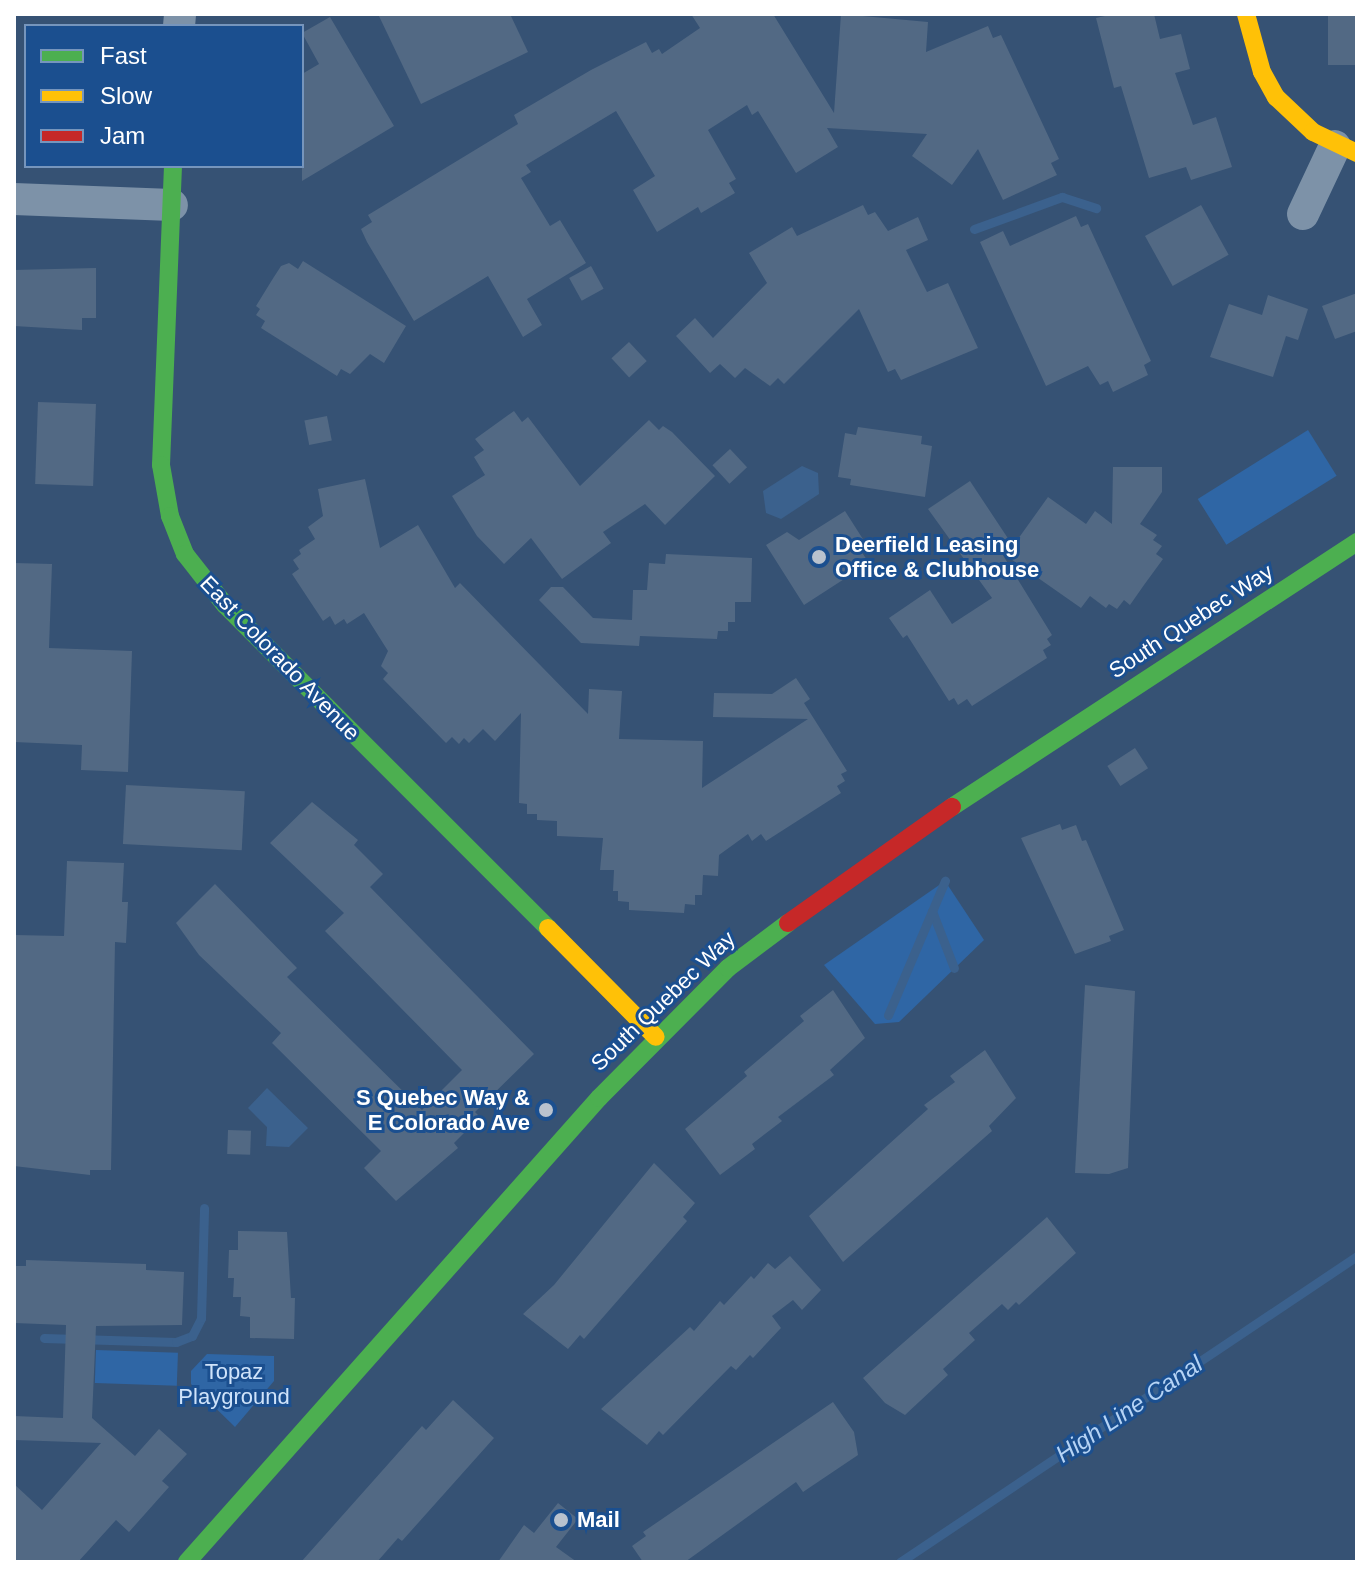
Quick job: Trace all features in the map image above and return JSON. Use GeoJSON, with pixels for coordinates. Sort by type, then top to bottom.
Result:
{"type":"FeatureCollection","features":[{"type":"Feature","properties":{"kind":"street"},"geometry":{"type":"LineString","coordinates":[[1246,14],[1254,51],[1276,97],[1346,150],[1303,214]]}},
{"type":"Feature","properties":{"kind":"street","name":"East Colorado Avenue"},"geometry":{"type":"LineString","coordinates":[[173,168],[161,465],[170,516],[185,554],[216,596],[656,1037]]}},
{"type":"Feature","properties":{"kind":"street"},"geometry":{"type":"LineString","coordinates":[[14,199],[172,205]]}},
{"type":"Feature","properties":{"kind":"street","name":"South Quebec Way"},"geometry":{"type":"LineString","coordinates":[[187,1562],[656,1037],[728,968],[839,882],[1357,542]]}},
{"type":"Feature","properties":{"kind":"green space"},"geometry":{"type":"Polygon","coordinates":[[[1308,430],[1337,476],[1226,545],[1198,499],[1308,430]]]}},
{"type":"Feature","properties":{"kind":"green space"},"geometry":{"type":"Polygon","coordinates":[[[945,881],[984,940],[899,1022],[875,1024],[824,965],[945,881]]]}},
{"type":"Feature","properties":{"kind":"green space"},"geometry":{"type":"Polygon","coordinates":[[[96,1350],[178,1353],[177,1386],[95,1383],[96,1350]]]}},
{"type":"Feature","properties":{"kind":"green space","name":"Topaz Playground"},"geometry":{"type":"Polygon","coordinates":[[[207,1354],[274,1356],[274,1381],[235,1427],[191,1384],[191,1371],[207,1354]]]}},
{"type":"Feature","properties":{"kind":"shaded area"},"geometry":{"type":"Polygon","coordinates":[[[802,466],[818,473],[819,494],[781,519],[766,513],[763,491],[802,466]]]}},
{"type":"Feature","properties":{"kind":"shaded area"},"geometry":{"type":"Polygon","coordinates":[[[267,1088],[308,1128],[289,1147],[266,1146],[267,1127],[248,1108],[267,1088]]]}},
{"type":"Feature","properties":{"kind":"building"},"geometry":{"type":"Polygon","coordinates":[[[378,14],[510,14],[528,52],[421,104],[378,14]]]}},
{"type":"Feature","properties":{"kind":"building"},"geometry":{"type":"Polygon","coordinates":[[[691,14],[773,14],[834,113],[841,14],[928,22],[926,52],[988,26],[993,38],[1001,35],[1059,159],[1051,163],[1057,175],[1003,200],[978,149],[952,185],[912,156],[927,134],[827,128],[838,147],[796,173],[758,111],[752,115],[747,105],[708,130],[736,179],[729,183],[735,193],[701,213],[698,207],[657,232],[633,190],[655,176],[616,111],[526,165],[531,172],[521,178],[550,226],[560,220],[586,263],[527,299],[542,325],[523,337],[488,276],[414,321],[361,229],[372,222],[368,215],[518,124],[514,115],[591,70],[646,42],[652,53],[659,49],[662,54],[700,28],[691,14]]]}},
{"type":"Feature","properties":{"kind":"building"},"geometry":{"type":"Polygon","coordinates":[[[1114,14],[1154,14],[1160,39],[1181,34],[1190,69],[1175,73],[1193,125],[1216,117],[1232,167],[1191,180],[1186,167],[1149,178],[1121,86],[1114,88],[1096,18],[1114,14]]]}},
{"type":"Feature","properties":{"kind":"building"},"geometry":{"type":"Polygon","coordinates":[[[1328,14],[1357,14],[1357,65],[1328,65],[1328,14]]]}},
{"type":"Feature","properties":{"kind":"building"},"geometry":{"type":"Polygon","coordinates":[[[330,17],[394,126],[302,181],[304,73],[319,64],[304,32],[330,17]]]}},
{"type":"Feature","properties":{"kind":"building"},"geometry":{"type":"Polygon","coordinates":[[[863,205],[868,215],[875,212],[888,231],[918,217],[928,240],[906,250],[927,292],[948,283],[978,348],[901,380],[895,369],[888,372],[859,309],[784,384],[778,378],[770,386],[745,368],[735,378],[720,364],[710,373],[676,336],[695,318],[713,338],[767,283],[749,253],[792,227],[797,236],[863,205]]]}},
{"type":"Feature","properties":{"kind":"building"},"geometry":{"type":"Polygon","coordinates":[[[1201,205],[1229,255],[1173,286],[1145,236],[1201,205]]]}},
{"type":"Feature","properties":{"kind":"building"},"geometry":{"type":"Polygon","coordinates":[[[1076,216],[1081,227],[1088,224],[1151,361],[1144,365],[1148,375],[1113,392],[1108,381],[1100,385],[1088,366],[1046,386],[980,242],[1003,231],[1010,246],[1076,216]]]}},
{"type":"Feature","properties":{"kind":"building"},"geometry":{"type":"Polygon","coordinates":[[[303,261],[406,326],[384,363],[370,354],[350,374],[341,369],[337,376],[261,328],[265,321],[256,315],[260,309],[256,306],[272,280],[281,266],[289,263],[298,269],[303,261]]]}},
{"type":"Feature","properties":{"kind":"building"},"geometry":{"type":"Polygon","coordinates":[[[591,266],[604,289],[582,301],[569,278],[591,266]]]}},
{"type":"Feature","properties":{"kind":"building"},"geometry":{"type":"Polygon","coordinates":[[[96,268],[96,318],[82,318],[82,330],[14,326],[14,270],[96,268]]]}},
{"type":"Feature","properties":{"kind":"building"},"geometry":{"type":"Polygon","coordinates":[[[1357,293],[1357,331],[1335,339],[1322,306],[1357,293]]]}},
{"type":"Feature","properties":{"kind":"building"},"geometry":{"type":"Polygon","coordinates":[[[1268,295],[1308,309],[1298,340],[1286,336],[1273,377],[1210,357],[1229,304],[1262,315],[1268,295]]]}},
{"type":"Feature","properties":{"kind":"building"},"geometry":{"type":"Polygon","coordinates":[[[629,342],[647,361],[629,377],[611,358],[629,342]]]}},
{"type":"Feature","properties":{"kind":"building"},"geometry":{"type":"Polygon","coordinates":[[[38,402],[96,404],[93,486],[35,484],[38,402]]]}},
{"type":"Feature","properties":{"kind":"building"},"geometry":{"type":"Polygon","coordinates":[[[514,411],[522,422],[528,417],[580,486],[649,420],[659,430],[663,426],[672,432],[715,476],[665,525],[645,504],[603,532],[611,543],[562,579],[531,538],[504,564],[477,536],[452,496],[485,475],[474,457],[484,450],[475,439],[514,411]]]}},
{"type":"Feature","properties":{"kind":"building"},"geometry":{"type":"Polygon","coordinates":[[[327,416],[332,441],[309,445],[304,420],[327,416]]]}},
{"type":"Feature","properties":{"kind":"building"},"geometry":{"type":"Polygon","coordinates":[[[858,427],[922,436],[921,444],[932,446],[925,497],[850,485],[851,479],[838,477],[845,433],[856,435],[858,427]]]}},
{"type":"Feature","properties":{"kind":"building"},"geometry":{"type":"Polygon","coordinates":[[[730,449],[747,467],[729,484],[712,465],[730,449]]]}},
{"type":"Feature","properties":{"kind":"building"},"geometry":{"type":"Polygon","coordinates":[[[1113,467],[1162,467],[1162,492],[1140,524],[1157,535],[1153,540],[1162,546],[1156,554],[1163,559],[1130,605],[1124,600],[1117,609],[1109,604],[1106,608],[1090,596],[1081,608],[1001,552],[1052,635],[1047,639],[1051,645],[1043,650],[1047,658],[972,706],[967,699],[958,705],[954,698],[949,701],[907,635],[903,638],[889,618],[930,590],[952,624],[992,598],[928,509],[970,481],[1013,546],[1048,497],[1086,524],[1095,511],[1112,524],[1113,467]]]}},
{"type":"Feature","properties":{"kind":"building"},"geometry":{"type":"Polygon","coordinates":[[[365,479],[380,548],[418,525],[455,588],[460,583],[588,714],[589,689],[622,691],[619,739],[703,741],[702,788],[808,719],[713,717],[714,693],[772,694],[796,678],[810,699],[804,703],[847,771],[841,774],[845,781],[837,786],[841,793],[766,841],[761,834],[752,841],[748,834],[719,855],[718,876],[703,875],[702,895],[695,895],[695,905],[685,904],[684,913],[629,910],[629,902],[618,901],[618,891],[613,891],[614,870],[600,870],[603,838],[557,836],[557,821],[537,820],[537,814],[527,814],[527,804],[519,803],[521,713],[495,741],[483,729],[469,743],[464,738],[459,744],[452,737],[446,743],[383,679],[388,673],[381,666],[388,651],[364,613],[347,624],[344,619],[335,625],[330,616],[323,621],[292,574],[299,569],[293,560],[301,554],[299,550],[315,539],[308,527],[323,516],[318,489],[365,479]]]}},
{"type":"Feature","properties":{"kind":"building","name":"Deerfield Leasing Office & Clubhouse"},"geometry":{"type":"Polygon","coordinates":[[[845,511],[868,547],[861,551],[869,563],[804,605],[766,545],[787,532],[799,540],[845,511]]]}},
{"type":"Feature","properties":{"kind":"building"},"geometry":{"type":"Polygon","coordinates":[[[666,554],[752,558],[751,602],[735,602],[735,622],[728,622],[728,631],[718,631],[717,639],[640,636],[639,646],[581,643],[539,600],[551,587],[563,587],[593,618],[632,620],[633,590],[647,590],[649,563],[665,564],[666,554]]]}},
{"type":"Feature","properties":{"kind":"building"},"geometry":{"type":"Polygon","coordinates":[[[14,563],[52,564],[49,648],[132,651],[128,772],[81,770],[82,745],[14,742],[14,563]]]}},
{"type":"Feature","properties":{"kind":"building"},"geometry":{"type":"Polygon","coordinates":[[[1135,748],[1148,768],[1120,786],[1107,766],[1135,748]]]}},
{"type":"Feature","properties":{"kind":"building"},"geometry":{"type":"Polygon","coordinates":[[[126,785],[245,791],[242,850],[123,844],[126,785]]]}},
{"type":"Feature","properties":{"kind":"building"},"geometry":{"type":"Polygon","coordinates":[[[312,802],[358,840],[354,845],[383,874],[370,887],[534,1054],[475,1112],[480,1117],[454,1143],[458,1148],[396,1201],[364,1168],[381,1151],[272,1043],[281,1033],[199,955],[176,923],[215,884],[297,968],[287,977],[422,1110],[462,1070],[325,931],[344,913],[270,843],[312,802]]]}},
{"type":"Feature","properties":{"kind":"building"},"geometry":{"type":"Polygon","coordinates":[[[1060,824],[1062,830],[1076,825],[1082,841],[1086,840],[1124,930],[1109,936],[1111,941],[1075,954],[1021,838],[1060,824]]]}},
{"type":"Feature","properties":{"kind":"building"},"geometry":{"type":"Polygon","coordinates":[[[67,861],[124,863],[122,902],[128,902],[126,943],[115,942],[111,1170],[90,1170],[90,1175],[14,1166],[14,935],[64,936],[67,861]]]}},
{"type":"Feature","properties":{"kind":"building"},"geometry":{"type":"Polygon","coordinates":[[[1085,985],[1135,991],[1128,1168],[1109,1174],[1075,1173],[1085,985]]]}},
{"type":"Feature","properties":{"kind":"building"},"geometry":{"type":"Polygon","coordinates":[[[833,990],[865,1038],[830,1070],[834,1075],[778,1117],[782,1121],[752,1144],[755,1149],[720,1175],[685,1129],[747,1076],[744,1072],[804,1021],[800,1016],[833,990]]]}},
{"type":"Feature","properties":{"kind":"building"},"geometry":{"type":"Polygon","coordinates":[[[985,1050],[1016,1098],[989,1126],[992,1131],[843,1262],[809,1216],[928,1109],[924,1105],[955,1082],[950,1076],[985,1050]]]}},
{"type":"Feature","properties":{"kind":"building"},"geometry":{"type":"Polygon","coordinates":[[[228,1130],[251,1131],[250,1155],[227,1154],[228,1130]]]}},
{"type":"Feature","properties":{"kind":"building"},"geometry":{"type":"Polygon","coordinates":[[[654,1163],[695,1203],[683,1217],[687,1221],[584,1339],[580,1335],[568,1349],[523,1314],[554,1285],[654,1163]]]}},
{"type":"Feature","properties":{"kind":"building"},"geometry":{"type":"Polygon","coordinates":[[[1047,1217],[1076,1253],[1019,1305],[1016,1302],[1008,1310],[1002,1304],[969,1333],[975,1340],[943,1369],[948,1375],[905,1415],[885,1403],[863,1378],[1047,1217]]]}},
{"type":"Feature","properties":{"kind":"building"},"geometry":{"type":"Polygon","coordinates":[[[238,1231],[287,1232],[291,1298],[295,1298],[294,1339],[250,1338],[250,1317],[240,1316],[241,1297],[233,1297],[234,1278],[228,1278],[229,1250],[238,1250],[238,1231]]]}},
{"type":"Feature","properties":{"kind":"building"},"geometry":{"type":"Polygon","coordinates":[[[790,1256],[821,1290],[802,1310],[793,1300],[772,1316],[781,1328],[753,1358],[750,1355],[736,1370],[731,1366],[663,1435],[659,1431],[647,1445],[601,1409],[690,1327],[694,1331],[720,1301],[724,1305],[768,1263],[775,1269],[790,1256]]]}},
{"type":"Feature","properties":{"kind":"building"},"geometry":{"type":"Polygon","coordinates":[[[26,1260],[146,1264],[146,1270],[184,1272],[182,1325],[96,1326],[92,1418],[135,1456],[159,1429],[187,1454],[162,1481],[169,1487],[129,1532],[116,1520],[78,1562],[14,1562],[14,1484],[42,1510],[101,1443],[14,1440],[14,1416],[63,1418],[66,1325],[14,1323],[14,1266],[26,1266],[26,1260]]]}},
{"type":"Feature","properties":{"kind":"building"},"geometry":{"type":"Polygon","coordinates":[[[453,1400],[494,1438],[402,1541],[398,1538],[377,1562],[301,1562],[422,1426],[426,1430],[453,1400]]]}},
{"type":"Feature","properties":{"kind":"building"},"geometry":{"type":"Polygon","coordinates":[[[833,1402],[854,1432],[858,1455],[803,1492],[796,1482],[685,1562],[643,1562],[632,1546],[646,1536],[643,1532],[833,1402]]]}},
{"type":"Feature","properties":{"kind":"building"},"geometry":{"type":"Polygon","coordinates":[[[558,1503],[578,1519],[556,1547],[577,1562],[498,1562],[524,1525],[534,1533],[558,1503]]]}},
{"type":"Feature","properties":{"kind":"waterway"},"geometry":{"type":"LineString","coordinates":[[974,229],[1062,197],[1096,208]]}},
{"type":"Feature","properties":{"kind":"waterway"},"geometry":{"type":"LineString","coordinates":[[888,1015],[945,881]]}},
{"type":"Feature","properties":{"kind":"waterway"},"geometry":{"type":"LineString","coordinates":[[932,911],[954,968]]}},
{"type":"Feature","properties":{"kind":"waterway"},"geometry":{"type":"LineString","coordinates":[[44,1338],[176,1342],[192,1336],[201,1318],[204,1208]]}},
{"type":"Feature","properties":{"kind":"waterway","name":"High Line Canal"},"geometry":{"type":"LineString","coordinates":[[900,1562],[1357,1256]]}},
{"type":"Feature","properties":{"kind":"traffic: fast"},"geometry":{"type":"LineString","coordinates":[[173,168],[161,465],[170,516],[185,554],[225,605],[548,928]]}},
{"type":"Feature","properties":{"kind":"traffic: fast"},"geometry":{"type":"LineString","coordinates":[[952,807],[1357,542]]}},
{"type":"Feature","properties":{"kind":"traffic: fast"},"geometry":{"type":"LineString","coordinates":[[187,1562],[599,1098],[728,968],[788,923]]}},
{"type":"Feature","properties":{"kind":"traffic: slow"},"geometry":{"type":"LineString","coordinates":[[1246,14],[1262,72],[1276,97],[1313,132],[1357,153]]}},
{"type":"Feature","properties":{"kind":"traffic: slow"},"geometry":{"type":"LineString","coordinates":[[548,928],[656,1037]]}},
{"type":"Feature","properties":{"kind":"traffic: jam"},"geometry":{"type":"LineString","coordinates":[[788,923],[952,807]]}},
{"type":"Feature","properties":{"kind":"place","name":"Deerfield Leasing Office & Clubhouse"},"geometry":{"type":"Point","coordinates":[819,557]}},
{"type":"Feature","properties":{"kind":"place","name":"S Quebec Way & E Colorado Ave"},"geometry":{"type":"Point","coordinates":[546,1110]}},
{"type":"Feature","properties":{"kind":"place","name":"Mail"},"geometry":{"type":"Point","coordinates":[561,1520]}}]}
